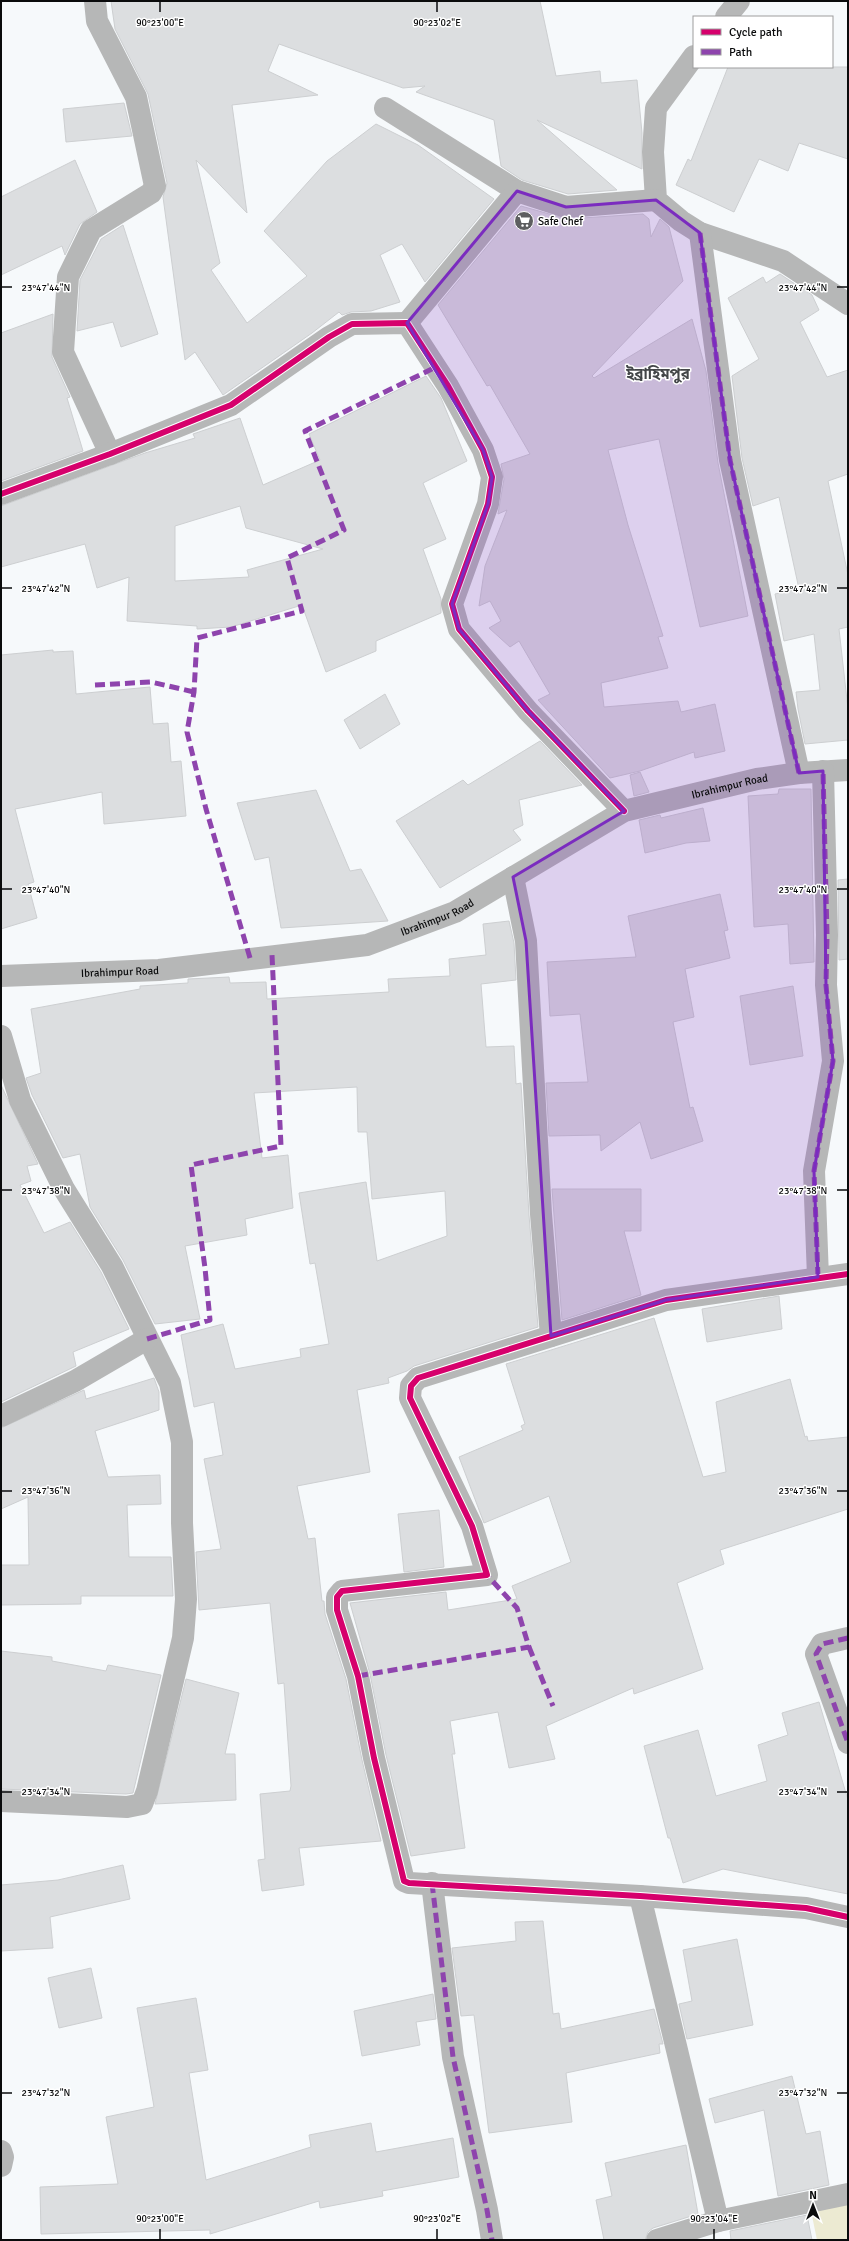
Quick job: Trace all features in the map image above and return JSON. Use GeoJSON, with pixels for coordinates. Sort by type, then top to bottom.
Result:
{"type":"FeatureCollection","features":[{"type":"Feature","properties":{"kind":"street"},"geometry":{"type":"LineString","coordinates":[[95,1],[97,20],[136,97],[154,186],[150,193],[91,230],[68,277],[63,352],[110,454]]}},
{"type":"Feature","properties":{"kind":"street"},"geometry":{"type":"LineString","coordinates":[[727,16],[739,1]]}},
{"type":"Feature","properties":{"kind":"street"},"geometry":{"type":"LineString","coordinates":[[656,200],[653,152],[656,108],[693,57]]}},
{"type":"Feature","properties":{"kind":"street"},"geometry":{"type":"LineString","coordinates":[[385,108],[517,191],[566,207],[656,200],[681,221],[700,233],[782,261],[848,304]]}},
{"type":"Feature","properties":{"kind":"street"},"geometry":{"type":"LineString","coordinates":[[1,494],[110,454],[231,405],[329,337],[352,324],[407,323],[517,191]]}},
{"type":"Feature","properties":{"kind":"street"},"geometry":{"type":"LineString","coordinates":[[700,233],[730,460],[799,773]]}},
{"type":"Feature","properties":{"kind":"street"},"geometry":{"type":"LineString","coordinates":[[407,323],[448,386],[483,450],[492,477],[488,504],[452,604],[459,629],[528,711],[624,811]]}},
{"type":"Feature","properties":{"kind":"street","name":"Ibrahimpur Road"},"geometry":{"type":"LineString","coordinates":[[1,976],[158,970],[367,945],[455,912],[624,811],[757,779],[799,773],[848,770]]}},
{"type":"Feature","properties":{"kind":"street"},"geometry":{"type":"LineString","coordinates":[[818,1277],[814,1171],[833,1060],[826,985],[827,935],[823,771]]}},
{"type":"Feature","properties":{"kind":"street"},"geometry":{"type":"LineString","coordinates":[[513,877],[526,941],[541,1214],[551,1336]]}},
{"type":"Feature","properties":{"kind":"street"},"geometry":{"type":"LineString","coordinates":[[1,1036],[20,1100],[64,1189],[112,1266],[170,1383],[182,1442],[182,1523],[186,1599],[183,1638],[142,1804],[135,1806],[1,1801]]}},
{"type":"Feature","properties":{"kind":"street"},"geometry":{"type":"LineString","coordinates":[[848,1274],[818,1277],[666,1300],[418,1378],[411,1386],[410,1398],[472,1526],[488,1575],[342,1591],[337,1597],[337,1610],[358,1676],[374,1758],[404,1881],[409,1883],[432,1883],[640,1896],[806,1908],[848,1917]]}},
{"type":"Feature","properties":{"kind":"street"},"geometry":{"type":"LineString","coordinates":[[1,1416],[75,1381],[147,1339]]}},
{"type":"Feature","properties":{"kind":"street"},"geometry":{"type":"LineString","coordinates":[[848,1638],[822,1644],[816,1654],[848,1743]]}},
{"type":"Feature","properties":{"kind":"street"},"geometry":{"type":"LineString","coordinates":[[432,1883],[453,2057],[488,2210],[492,2240]]}},
{"type":"Feature","properties":{"kind":"street"},"geometry":{"type":"LineString","coordinates":[[640,1896],[718,2221]]}},
{"type":"Feature","properties":{"kind":"street"},"geometry":{"type":"LineString","coordinates":[[1,2151],[3,2157],[1,2166]]}},
{"type":"Feature","properties":{"kind":"street"},"geometry":{"type":"LineString","coordinates":[[657,2240],[718,2221],[848,2194]]}},
{"type":"Feature","properties":{"kind":"highlighted area"},"geometry":{"type":"Polygon","coordinates":[[[517,191],[566,207],[656,200],[700,233],[730,460],[799,773],[823,771],[826,985],[833,1061],[814,1171],[818,1277],[666,1300],[551,1336],[526,941],[513,877],[624,811],[528,711],[459,629],[452,604],[488,504],[492,477],[483,450],[407,323],[517,191]]]}},
{"type":"Feature","properties":{"kind":"shaded area"},"geometry":{"type":"Polygon","coordinates":[[[848,2198],[848,2240],[817,2240],[810,2206],[848,2198]]]}},
{"type":"Feature","properties":{"kind":"building"},"geometry":{"type":"Polygon","coordinates":[[[111,1],[540,1],[556,76],[600,71],[601,83],[637,80],[642,133],[642,169],[537,120],[617,190],[568,194],[522,180],[501,166],[494,120],[416,92],[425,86],[403,88],[279,44],[268,71],[318,95],[232,105],[247,213],[196,160],[220,263],[211,270],[247,323],[307,276],[264,231],[327,161],[376,124],[418,145],[494,199],[425,282],[402,244],[380,255],[400,302],[371,311],[351,312],[342,315],[339,312],[312,333],[223,395],[195,352],[185,360],[163,197],[167,183],[148,94],[115,29],[111,1]]]}},
{"type":"Feature","properties":{"kind":"building"},"geometry":{"type":"Polygon","coordinates":[[[848,67],[848,159],[799,143],[788,171],[759,159],[734,212],[676,185],[688,159],[691,161],[728,68],[848,67]]]}},
{"type":"Feature","properties":{"kind":"building"},"geometry":{"type":"Polygon","coordinates":[[[124,103],[132,136],[66,142],[63,109],[124,103]]]}},
{"type":"Feature","properties":{"kind":"building"},"geometry":{"type":"Polygon","coordinates":[[[75,160],[97,212],[80,224],[65,255],[62,246],[1,275],[1,197],[75,160]]]}},
{"type":"Feature","properties":{"kind":"building"},"geometry":{"type":"Polygon","coordinates":[[[521,206],[567,219],[643,214],[649,219],[651,237],[660,219],[669,227],[683,281],[592,376],[594,378],[692,319],[706,371],[718,463],[748,616],[700,627],[659,439],[608,450],[628,525],[663,636],[658,637],[668,668],[601,683],[604,707],[678,701],[681,712],[715,704],[725,751],[695,758],[694,752],[640,771],[610,778],[538,700],[550,694],[519,641],[510,647],[489,628],[501,621],[490,601],[479,606],[485,566],[507,510],[498,514],[504,479],[501,464],[530,454],[490,385],[487,386],[438,305],[521,206]]]}},
{"type":"Feature","properties":{"kind":"building"},"geometry":{"type":"Polygon","coordinates":[[[123,225],[158,334],[121,347],[113,322],[77,331],[80,280],[101,239],[123,225]]]}},
{"type":"Feature","properties":{"kind":"building"},"geometry":{"type":"Polygon","coordinates":[[[780,274],[795,284],[798,290],[802,288],[812,295],[819,310],[800,322],[827,377],[848,370],[848,474],[828,481],[848,575],[848,627],[839,629],[848,709],[848,740],[805,744],[796,692],[820,690],[814,634],[784,641],[775,594],[799,589],[779,497],[753,506],[742,458],[732,376],[759,359],[728,298],[763,277],[766,283],[780,274]]]}},
{"type":"Feature","properties":{"kind":"building"},"geometry":{"type":"Polygon","coordinates":[[[53,314],[52,357],[70,397],[67,398],[83,451],[1,481],[1,333],[53,314]]]}},
{"type":"Feature","properties":{"kind":"building"},"geometry":{"type":"Polygon","coordinates":[[[426,376],[441,398],[467,461],[423,483],[446,539],[423,549],[441,599],[441,613],[376,641],[376,651],[326,672],[302,605],[231,627],[197,629],[197,626],[127,621],[129,577],[97,588],[85,544],[1,567],[1,506],[145,453],[195,438],[193,434],[240,418],[263,485],[320,460],[309,434],[426,376]],[[240,506],[175,526],[175,581],[249,577],[247,570],[323,549],[246,528],[240,506]]]}},
{"type":"Feature","properties":{"kind":"building"},"geometry":{"type":"Polygon","coordinates":[[[53,650],[53,652],[73,651],[76,694],[150,687],[153,724],[168,723],[171,762],[181,761],[186,816],[104,824],[102,792],[15,809],[34,882],[28,884],[37,918],[1,929],[1,655],[53,650]]]}},
{"type":"Feature","properties":{"kind":"building"},"geometry":{"type":"Polygon","coordinates":[[[385,694],[400,724],[360,749],[344,720],[385,694]]]}},
{"type":"Feature","properties":{"kind":"building"},"geometry":{"type":"Polygon","coordinates":[[[540,741],[582,785],[519,800],[523,825],[513,830],[521,840],[440,888],[396,821],[463,780],[468,785],[540,741]]]}},
{"type":"Feature","properties":{"kind":"building"},"geometry":{"type":"Polygon","coordinates":[[[640,772],[649,792],[634,796],[630,775],[640,772]]]}},
{"type":"Feature","properties":{"kind":"building"},"geometry":{"type":"Polygon","coordinates":[[[779,789],[811,789],[814,962],[790,964],[788,924],[754,927],[748,796],[778,794],[779,789]]]}},
{"type":"Feature","properties":{"kind":"building"},"geometry":{"type":"Polygon","coordinates":[[[316,790],[350,871],[361,869],[388,921],[281,928],[269,857],[255,860],[237,803],[316,790]]]}},
{"type":"Feature","properties":{"kind":"building"},"geometry":{"type":"Polygon","coordinates":[[[703,808],[710,841],[686,843],[645,853],[639,820],[660,815],[661,818],[703,808]]]}},
{"type":"Feature","properties":{"kind":"building"},"geometry":{"type":"Polygon","coordinates":[[[848,879],[848,959],[839,960],[838,880],[848,879]]]}},
{"type":"Feature","properties":{"kind":"building"},"geometry":{"type":"Polygon","coordinates":[[[720,894],[728,930],[724,931],[730,958],[685,969],[694,1017],[673,1022],[690,1108],[693,1107],[703,1141],[651,1159],[640,1122],[601,1151],[600,1135],[549,1136],[546,1083],[588,1082],[580,1014],[550,1016],[547,962],[636,957],[628,916],[720,894]]]}},
{"type":"Feature","properties":{"kind":"building"},"geometry":{"type":"Polygon","coordinates":[[[509,921],[514,943],[516,980],[481,984],[486,1047],[514,1046],[516,1084],[521,1083],[538,1327],[414,1366],[407,1371],[388,1378],[389,1383],[357,1390],[370,1472],[297,1486],[308,1539],[315,1538],[322,1601],[324,1601],[325,1614],[346,1679],[362,1760],[381,1841],[299,1848],[304,1885],[262,1891],[258,1860],[265,1859],[260,1794],[290,1791],[291,1786],[284,1683],[278,1684],[270,1603],[199,1610],[196,1552],[221,1549],[204,1459],[223,1455],[214,1402],[194,1407],[181,1335],[223,1324],[235,1369],[301,1357],[300,1349],[329,1344],[315,1263],[310,1264],[299,1193],[366,1182],[377,1261],[447,1236],[445,1191],[372,1199],[367,1132],[358,1132],[357,1087],[254,1093],[262,1158],[288,1155],[293,1208],[245,1219],[247,1235],[185,1246],[200,1319],[155,1324],[123,1260],[90,1207],[80,1154],[63,1158],[32,1095],[26,1078],[41,1073],[31,1009],[140,989],[140,986],[188,983],[188,979],[229,977],[230,983],[266,982],[267,999],[389,992],[388,979],[450,976],[449,959],[486,955],[483,924],[509,921]]]}},
{"type":"Feature","properties":{"kind":"building"},"geometry":{"type":"Polygon","coordinates":[[[793,986],[803,1056],[750,1065],[740,996],[793,986]]]}},
{"type":"Feature","properties":{"kind":"building"},"geometry":{"type":"Polygon","coordinates":[[[1,1085],[38,1164],[27,1166],[31,1181],[20,1185],[44,1233],[70,1222],[101,1272],[129,1329],[73,1352],[76,1366],[1,1402],[1,1085]]]}},
{"type":"Feature","properties":{"kind":"building"},"geometry":{"type":"Polygon","coordinates":[[[552,1189],[641,1189],[641,1231],[624,1231],[641,1295],[562,1320],[552,1189]]]}},
{"type":"Feature","properties":{"kind":"building"},"geometry":{"type":"Polygon","coordinates":[[[779,1296],[782,1329],[707,1342],[702,1309],[779,1296]]]}},
{"type":"Feature","properties":{"kind":"building"},"geometry":{"type":"Polygon","coordinates":[[[654,1318],[703,1477],[726,1472],[716,1402],[790,1379],[805,1437],[807,1436],[808,1441],[848,1437],[848,1509],[720,1550],[724,1564],[677,1583],[703,1669],[634,1694],[633,1688],[546,1726],[555,1759],[509,1768],[498,1712],[450,1721],[455,1754],[452,1754],[465,1848],[411,1856],[386,1755],[370,1674],[350,1603],[446,1592],[448,1610],[517,1599],[512,1586],[571,1562],[549,1496],[484,1523],[459,1457],[523,1430],[521,1426],[525,1424],[506,1364],[654,1318]]]}},
{"type":"Feature","properties":{"kind":"building"},"geometry":{"type":"Polygon","coordinates":[[[154,1378],[159,1392],[159,1410],[95,1431],[108,1477],[160,1475],[161,1504],[127,1505],[129,1557],[171,1557],[173,1596],[81,1596],[81,1604],[1,1605],[1,1565],[29,1565],[28,1497],[1,1509],[1,1428],[84,1390],[86,1399],[154,1378]]]}},
{"type":"Feature","properties":{"kind":"building"},"geometry":{"type":"Polygon","coordinates":[[[439,1510],[444,1567],[404,1572],[398,1514],[439,1510]]]}},
{"type":"Feature","properties":{"kind":"building"},"geometry":{"type":"Polygon","coordinates":[[[1,1651],[52,1657],[52,1661],[106,1671],[108,1665],[161,1675],[133,1793],[126,1794],[1,1789],[1,1651]]]}},
{"type":"Feature","properties":{"kind":"building"},"geometry":{"type":"Polygon","coordinates":[[[186,1679],[239,1693],[225,1754],[235,1754],[236,1800],[155,1804],[186,1679]]]}},
{"type":"Feature","properties":{"kind":"building"},"geometry":{"type":"Polygon","coordinates":[[[819,1702],[848,1800],[848,1894],[723,1869],[683,1883],[670,1838],[668,1838],[644,1746],[698,1730],[716,1796],[767,1781],[758,1745],[788,1735],[782,1713],[819,1702]]]}},
{"type":"Feature","properties":{"kind":"building"},"geometry":{"type":"Polygon","coordinates":[[[123,1865],[130,1899],[50,1917],[53,1948],[1,1951],[1,1885],[58,1880],[123,1865]]]}},
{"type":"Feature","properties":{"kind":"building"},"geometry":{"type":"Polygon","coordinates":[[[543,1921],[553,2014],[559,2013],[561,2029],[654,2009],[663,2044],[659,2044],[660,2053],[566,2073],[572,2122],[489,2133],[474,2015],[461,2016],[452,1948],[516,1941],[515,1922],[543,1921]]]}},
{"type":"Feature","properties":{"kind":"building"},"geometry":{"type":"Polygon","coordinates":[[[737,1939],[753,2025],[687,2039],[679,2004],[692,2001],[683,1950],[737,1939]]]}},
{"type":"Feature","properties":{"kind":"building"},"geometry":{"type":"Polygon","coordinates":[[[91,1968],[102,2018],[59,2028],[48,1978],[91,1968]]]}},
{"type":"Feature","properties":{"kind":"building"},"geometry":{"type":"Polygon","coordinates":[[[433,1994],[436,2019],[416,2022],[420,2045],[362,2056],[354,2011],[433,1994]]]}},
{"type":"Feature","properties":{"kind":"building"},"geometry":{"type":"Polygon","coordinates":[[[196,1998],[208,2070],[189,2073],[206,2180],[311,2147],[309,2135],[371,2123],[376,2152],[453,2138],[459,2177],[382,2191],[383,2196],[320,2208],[319,2201],[210,2234],[210,2230],[41,2234],[40,2187],[118,2184],[106,2117],[154,2107],[137,2008],[196,1998]]]}},
{"type":"Feature","properties":{"kind":"building"},"geometry":{"type":"Polygon","coordinates":[[[792,2076],[806,2134],[820,2131],[829,2185],[778,2196],[764,2110],[715,2123],[709,2099],[792,2076]]]}},
{"type":"Feature","properties":{"kind":"building"},"geometry":{"type":"Polygon","coordinates":[[[686,2145],[698,2214],[653,2228],[648,2232],[645,2240],[604,2240],[596,2200],[612,2196],[605,2163],[686,2145]]]}},
{"type":"Feature","properties":{"kind":"building"},"geometry":{"type":"Polygon","coordinates":[[[807,2215],[812,2240],[731,2240],[730,2231],[807,2215]]]}},
{"type":"Feature","properties":{"kind":"marked path"},"geometry":{"type":"LineString","coordinates":[[700,233],[730,460],[799,773]]}},
{"type":"Feature","properties":{"kind":"marked path"},"geometry":{"type":"LineString","coordinates":[[250,958],[206,809],[187,732],[194,692],[197,638],[302,611],[287,558],[344,530],[305,431],[436,367]]}},
{"type":"Feature","properties":{"kind":"marked path"},"geometry":{"type":"LineString","coordinates":[[95,685],[151,682],[194,692]]}},
{"type":"Feature","properties":{"kind":"marked path"},"geometry":{"type":"LineString","coordinates":[[818,1277],[814,1171],[833,1061],[826,985],[827,935],[823,771]]}},
{"type":"Feature","properties":{"kind":"marked path"},"geometry":{"type":"LineString","coordinates":[[147,1339],[210,1320],[205,1268],[191,1165],[281,1146],[272,955]]}},
{"type":"Feature","properties":{"kind":"marked path"},"geometry":{"type":"LineString","coordinates":[[358,1676],[529,1647],[517,1608],[487,1575]]}},
{"type":"Feature","properties":{"kind":"marked path"},"geometry":{"type":"LineString","coordinates":[[848,1638],[822,1644],[816,1654],[848,1743]]}},
{"type":"Feature","properties":{"kind":"marked path"},"geometry":{"type":"LineString","coordinates":[[529,1647],[553,1706]]}},
{"type":"Feature","properties":{"kind":"marked path"},"geometry":{"type":"LineString","coordinates":[[432,1883],[453,2057],[487,2210],[492,2240]]}},
{"type":"Feature","properties":{"kind":"cycle path"},"geometry":{"type":"LineString","coordinates":[[1,494],[110,454],[231,405],[329,337],[352,324],[407,323],[448,386],[483,450],[492,477],[488,504],[452,604],[459,629],[528,711],[624,811]]}},
{"type":"Feature","properties":{"kind":"cycle path"},"geometry":{"type":"LineString","coordinates":[[848,1274],[666,1300],[418,1378],[411,1386],[410,1398],[472,1526],[487,1575],[342,1591],[337,1597],[337,1610],[358,1676],[374,1758],[404,1881],[409,1883],[640,1896],[806,1908],[848,1917]]}},
{"type":"Feature","properties":{"kind":"place","name":"Safe Chef"},"geometry":{"type":"Point","coordinates":[524,221]}},
{"type":"Feature","properties":{"kind":"district","name":"ইব্রাহিমপুর"},"geometry":{"type":"Point","coordinates":[658,374]}}]}
